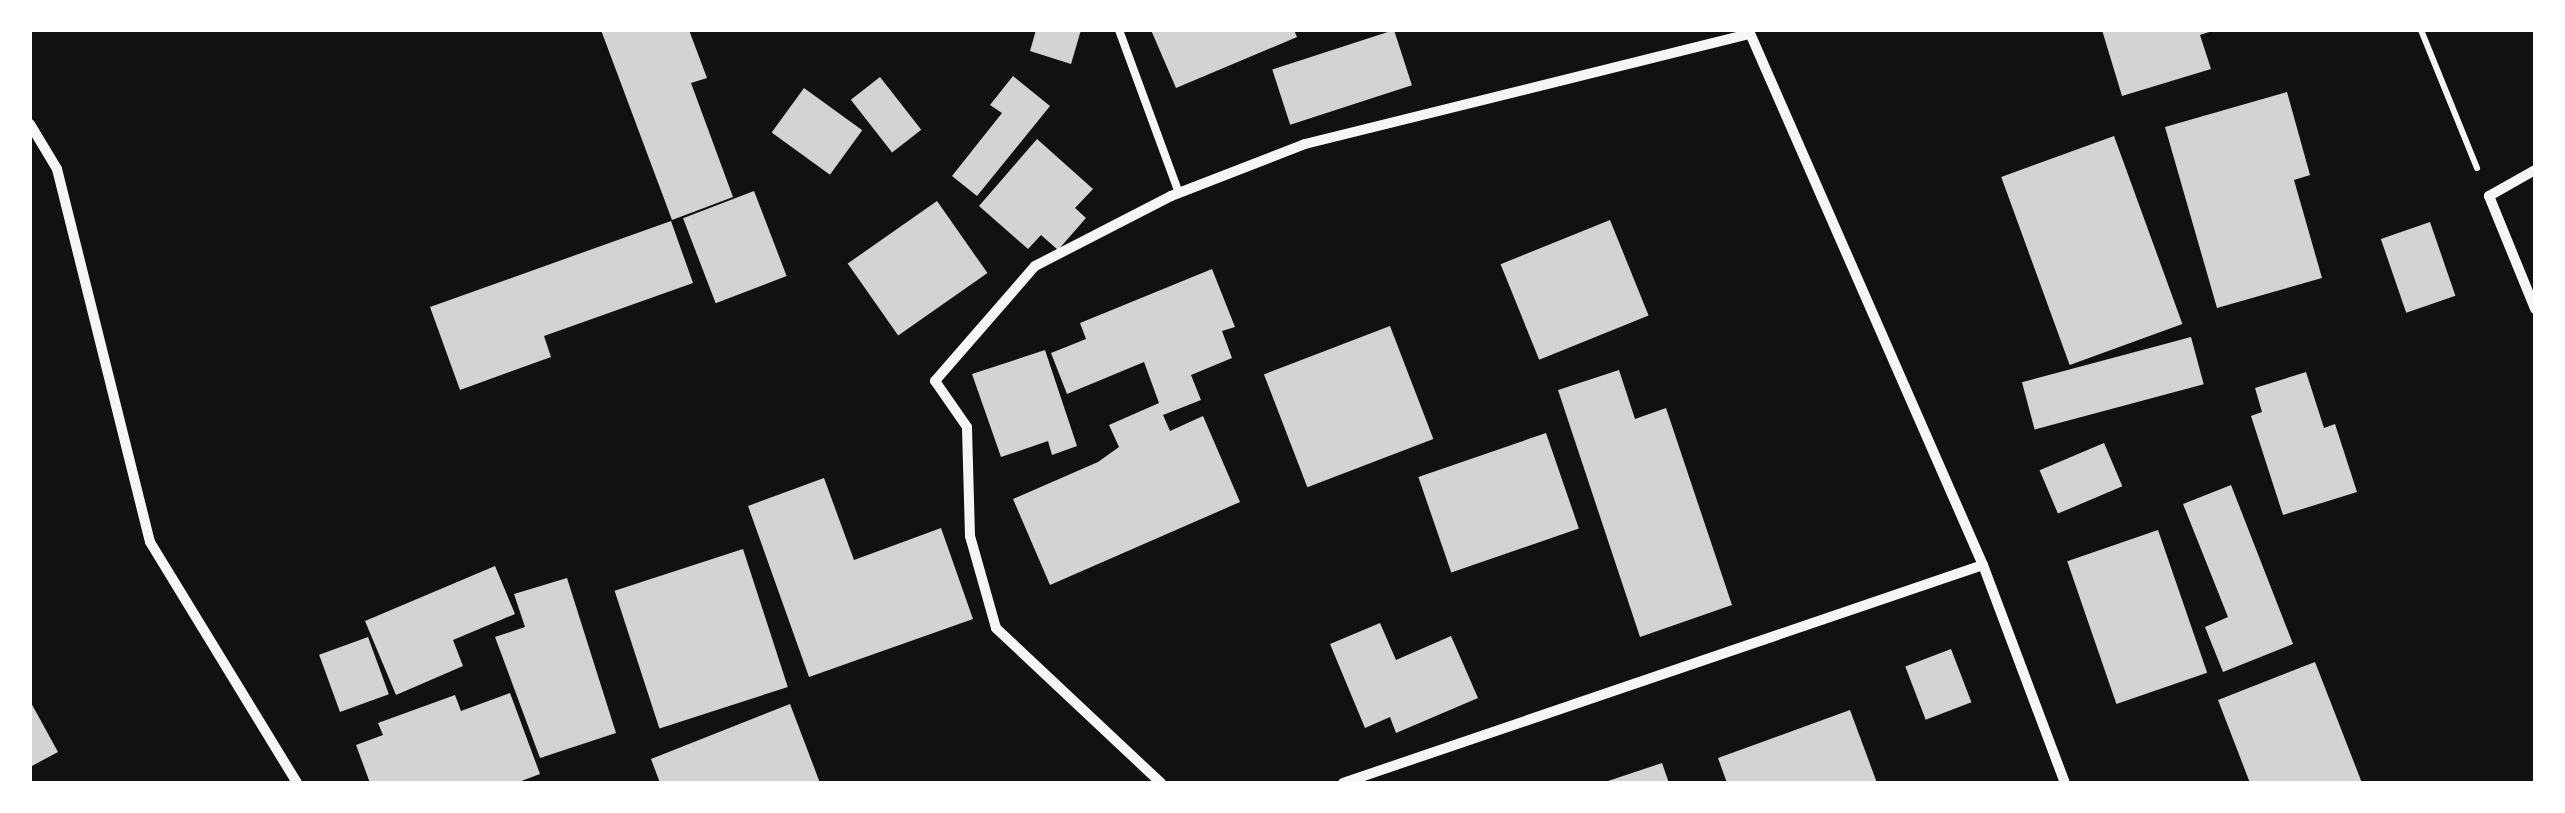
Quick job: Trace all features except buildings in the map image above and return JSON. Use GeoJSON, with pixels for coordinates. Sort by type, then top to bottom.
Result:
{"type":"FeatureCollection","features":[{"type":"Feature","properties":{"kind":"street"},"geometry":{"type":"LineString","coordinates":[[1161,783],[996,628],[970,536],[967,427],[935,381],[1035,266],[1179,193],[1305,144],[1750,32],[1983,565],[2065,783]]}},
{"type":"Feature","properties":{"kind":"street"},"geometry":{"type":"LineString","coordinates":[[30,124],[56,170],[150,542],[297,783]]}},
{"type":"Feature","properties":{"kind":"street"},"geometry":{"type":"LineString","coordinates":[[2535,170],[2489,196],[2535,308]]}},
{"type":"Feature","properties":{"kind":"street"},"geometry":{"type":"LineString","coordinates":[[1345,783],[1983,565]]}},
{"type":"Feature","properties":{"kind":"lane"},"geometry":{"type":"LineString","coordinates":[[1119,30],[1179,193]]}},
{"type":"Feature","properties":{"kind":"path"},"geometry":{"type":"LineString","coordinates":[[2422,30],[2489,196]]}}]}
